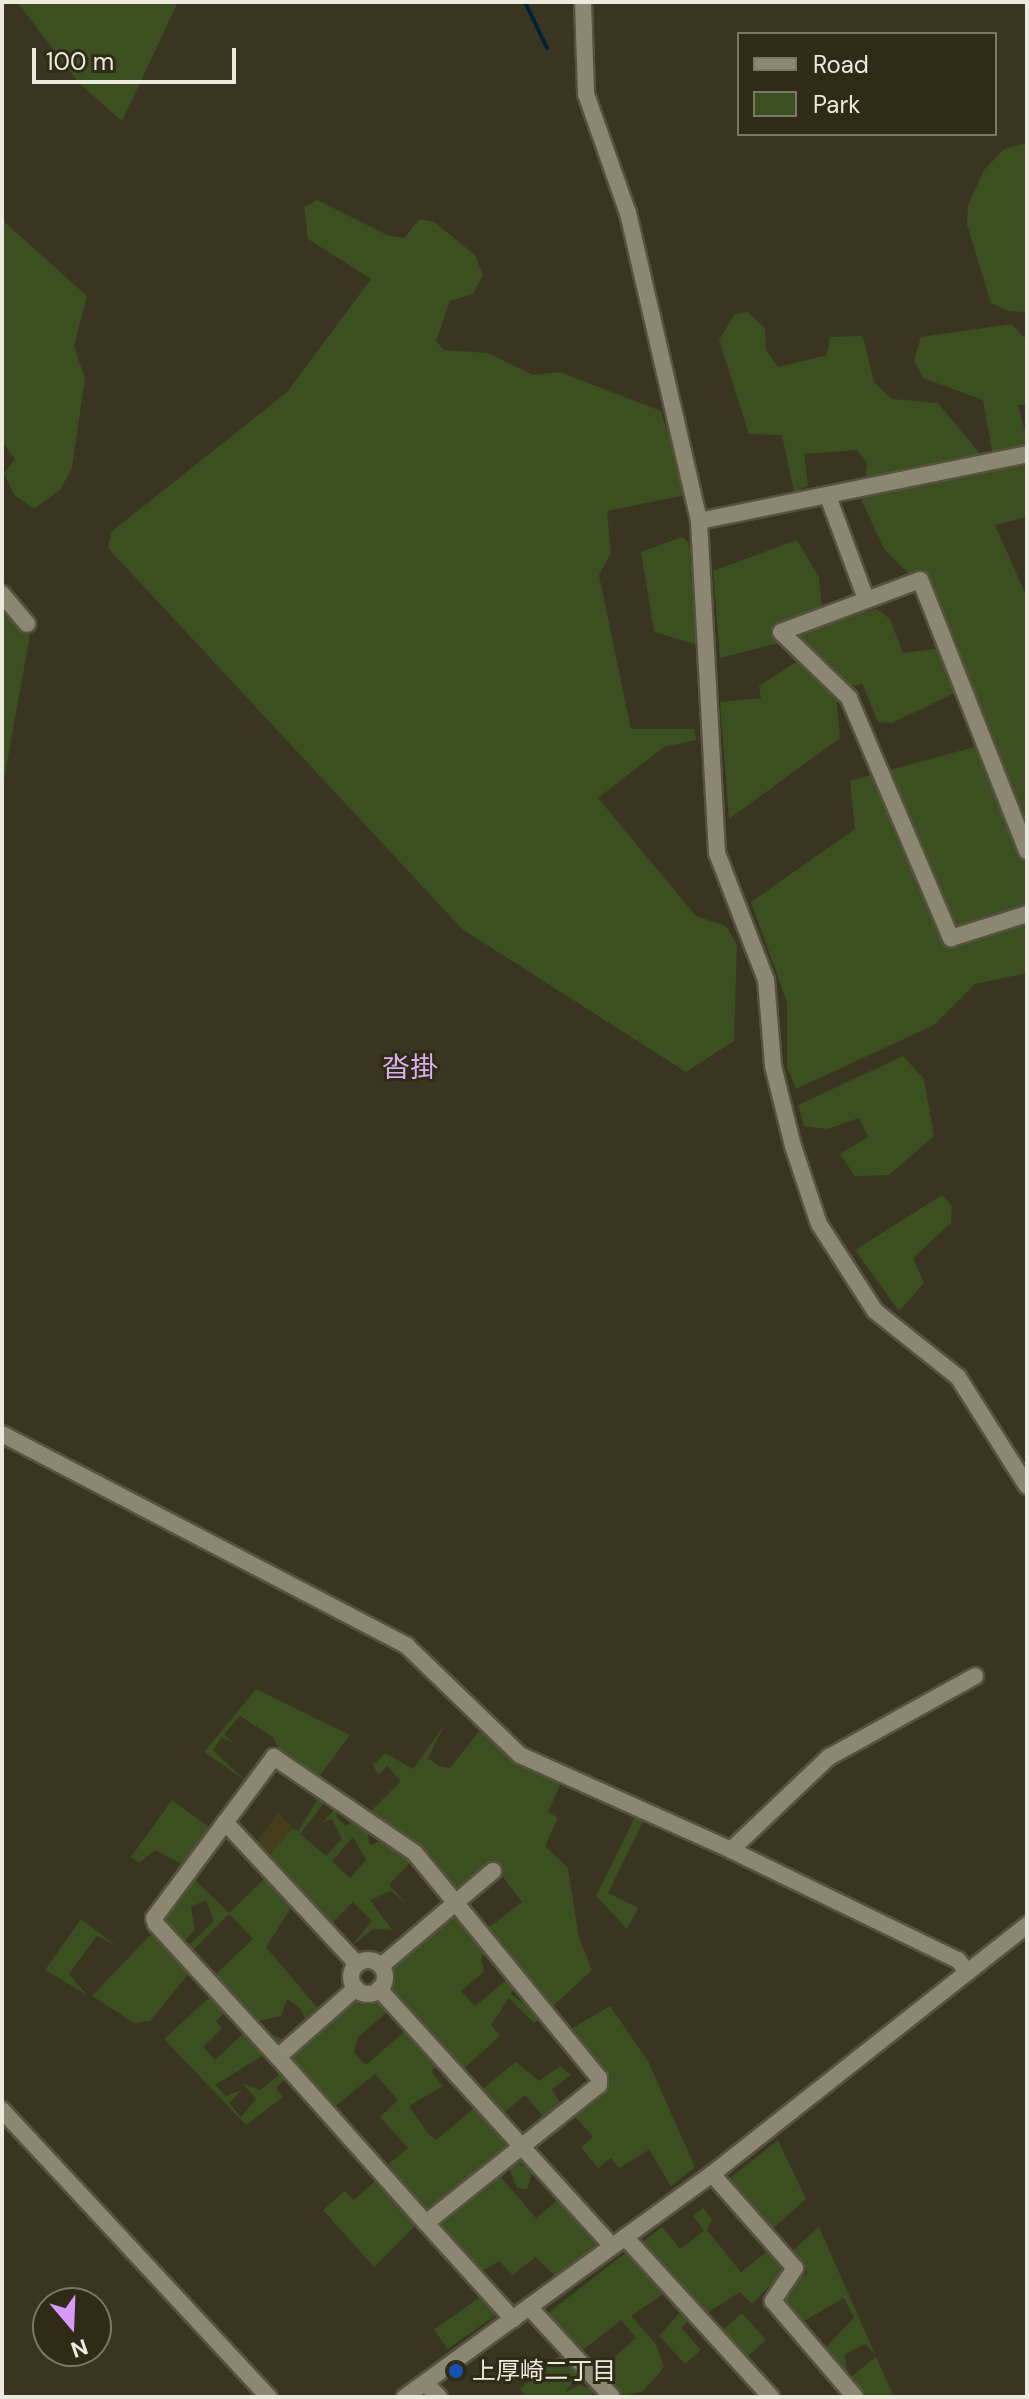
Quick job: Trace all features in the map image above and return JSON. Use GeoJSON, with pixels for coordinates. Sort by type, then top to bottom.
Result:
{"type":"FeatureCollection","features":[{"type":"Feature","properties":{"kind":"street"},"geometry":{"type":"LineString","coordinates":[[583,2],[586,94],[628,213],[699,521],[717,853],[766,980],[778,1095],[813,1209],[875,1311],[958,1377],[1027,1486]]}},
{"type":"Feature","properties":{"kind":"street"},"geometry":{"type":"LineString","coordinates":[[699,521],[829,499],[1027,454]]}},
{"type":"Feature","properties":{"kind":"street"},"geometry":{"type":"LineString","coordinates":[[829,499],[866,599]]}},
{"type":"Feature","properties":{"kind":"street"},"geometry":{"type":"LineString","coordinates":[[1027,851],[920,580],[781,632],[849,698],[951,938],[1027,914]]}},
{"type":"Feature","properties":{"kind":"street"},"geometry":{"type":"LineString","coordinates":[[2,594],[27,624]]}},
{"type":"Feature","properties":{"kind":"street"},"geometry":{"type":"LineString","coordinates":[[2,1434],[407,1646],[520,1755],[731,1850],[958,1960],[967,1972]]}},
{"type":"Feature","properties":{"kind":"street"},"geometry":{"type":"LineString","coordinates":[[731,1850],[829,1757],[975,1676]]}},
{"type":"Feature","properties":{"kind":"street"},"geometry":{"type":"LineString","coordinates":[[426,2223],[524,2146],[599,2078],[415,1853],[281,1755],[225,1822],[154,1918],[426,2223],[513,2319]]}},
{"type":"Feature","properties":{"kind":"street"},"geometry":{"type":"LineString","coordinates":[[225,1822],[357,1964],[381,1966]]}},
{"type":"Feature","properties":{"kind":"street"},"geometry":{"type":"LineString","coordinates":[[379,1989],[381,1966],[493,1871]]}},
{"type":"Feature","properties":{"kind":"street"},"geometry":{"type":"LineString","coordinates":[[405,2397],[712,2174],[1027,1925]]}},
{"type":"Feature","properties":{"kind":"street"},"geometry":{"type":"LineString","coordinates":[[356,1988],[357,1964]]}},
{"type":"Feature","properties":{"kind":"street"},"geometry":{"type":"LineString","coordinates":[[278,2057],[356,1988],[379,1989],[524,2146],[771,2397]]}},
{"type":"Feature","properties":{"kind":"street"},"geometry":{"type":"LineString","coordinates":[[2,2110],[269,2397]]}},
{"type":"Feature","properties":{"kind":"street"},"geometry":{"type":"LineString","coordinates":[[712,2174],[795,2268],[773,2301],[855,2397]]}},
{"type":"Feature","properties":{"kind":"street"},"geometry":{"type":"LineString","coordinates":[[529,2307],[612,2397]]}},
{"type":"Feature","properties":{"kind":"street"},"geometry":{"type":"LineString","coordinates":[[425,2383],[439,2397]]}},
{"type":"Feature","properties":{"kind":"green space"},"geometry":{"type":"Polygon","coordinates":[[[17,2],[178,2],[122,121],[79,83],[17,2]]]}},
{"type":"Feature","properties":{"kind":"green space"},"geometry":{"type":"Polygon","coordinates":[[[1027,142],[1027,312],[1009,311],[991,303],[967,225],[968,205],[984,170],[1003,150],[1027,142]]]}},
{"type":"Feature","properties":{"kind":"green space"},"geometry":{"type":"Polygon","coordinates":[[[317,200],[387,235],[404,238],[420,219],[434,222],[475,255],[483,275],[473,294],[450,301],[436,341],[444,350],[488,353],[533,375],[560,372],[661,411],[686,495],[607,511],[611,553],[599,575],[631,729],[694,729],[696,740],[664,747],[598,798],[696,916],[726,926],[737,944],[734,1041],[686,1072],[462,929],[108,548],[111,532],[287,392],[371,279],[308,239],[304,207],[317,200]]]}},
{"type":"Feature","properties":{"kind":"green space"},"geometry":{"type":"Polygon","coordinates":[[[2,220],[87,296],[74,346],[85,378],[72,468],[60,490],[34,509],[14,495],[4,473],[15,459],[2,442],[2,220]]]}},
{"type":"Feature","properties":{"kind":"green space"},"geometry":{"type":"Polygon","coordinates":[[[747,312],[765,328],[766,350],[778,367],[827,355],[830,337],[863,336],[874,382],[892,399],[938,403],[981,455],[992,451],[983,400],[923,378],[914,360],[921,337],[1011,324],[1027,340],[1027,405],[1018,405],[1027,439],[1027,517],[995,525],[1027,597],[1027,973],[975,984],[934,1025],[796,1089],[787,1067],[787,1002],[751,902],[855,829],[850,781],[978,746],[959,691],[892,723],[878,722],[862,683],[836,694],[840,738],[729,819],[720,702],[761,698],[759,686],[799,660],[783,642],[720,658],[713,571],[797,540],[819,577],[822,609],[834,621],[877,609],[890,619],[903,653],[943,648],[932,597],[884,549],[862,501],[867,463],[857,450],[804,454],[808,486],[794,492],[782,435],[749,434],[719,340],[734,315],[747,312]]]}},
{"type":"Feature","properties":{"kind":"green space"},"geometry":{"type":"Polygon","coordinates":[[[682,537],[689,543],[702,646],[654,632],[641,552],[682,537]]]}},
{"type":"Feature","properties":{"kind":"green space"},"geometry":{"type":"Polygon","coordinates":[[[2,602],[30,635],[2,790],[2,602]]]}},
{"type":"Feature","properties":{"kind":"green space"},"geometry":{"type":"Polygon","coordinates":[[[903,1056],[924,1079],[934,1136],[889,1175],[855,1176],[840,1154],[868,1137],[859,1118],[827,1129],[804,1126],[798,1105],[903,1056]]]}},
{"type":"Feature","properties":{"kind":"green space"},"geometry":{"type":"Polygon","coordinates":[[[942,1195],[952,1206],[951,1223],[913,1258],[924,1283],[899,1311],[855,1250],[942,1195]]]}},
{"type":"Feature","properties":{"kind":"green space"},"geometry":{"type":"Polygon","coordinates":[[[256,1689],[350,1735],[319,1777],[284,1760],[273,1737],[240,1716],[224,1734],[235,1745],[222,1737],[213,1750],[246,1781],[204,1752],[256,1689]]]}},
{"type":"Feature","properties":{"kind":"green space"},"geometry":{"type":"Polygon","coordinates":[[[445,1724],[428,1758],[438,1766],[450,1768],[479,1731],[562,1781],[548,1812],[558,1818],[545,1846],[568,1868],[579,1938],[592,1970],[552,2007],[465,1906],[479,1890],[469,1906],[488,1928],[522,1902],[497,1869],[458,1893],[369,1813],[401,1781],[387,1766],[378,1775],[373,1765],[385,1753],[413,1769],[445,1724]]]}},
{"type":"Feature","properties":{"kind":"green space"},"geometry":{"type":"Polygon","coordinates":[[[323,1791],[327,1799],[300,1834],[326,1856],[342,1839],[332,1819],[323,1822],[339,1804],[336,1817],[346,1826],[357,1817],[366,1824],[370,1846],[385,1838],[413,1859],[389,1885],[407,1904],[391,1891],[370,1900],[392,1930],[373,1929],[350,1947],[372,1921],[353,1902],[329,1926],[267,1858],[293,1828],[298,1831],[323,1791]],[[353,1837],[332,1861],[350,1878],[366,1860],[353,1837]]]}},
{"type":"Feature","properties":{"kind":"green space"},"geometry":{"type":"Polygon","coordinates":[[[172,1800],[213,1830],[187,1867],[155,1850],[139,1863],[131,1857],[172,1800]]]}},
{"type":"Feature","properties":{"kind":"green space"},"geometry":{"type":"Polygon","coordinates":[[[637,1813],[645,1818],[608,1893],[638,1908],[627,1929],[596,1896],[637,1813]]]}},
{"type":"Feature","properties":{"kind":"green space"},"geometry":{"type":"Polygon","coordinates":[[[266,1877],[293,1905],[266,1947],[321,2012],[280,2048],[268,2033],[285,2040],[306,2022],[301,2009],[287,1999],[281,2016],[254,2022],[212,1978],[253,1939],[229,1914],[190,1953],[186,1948],[214,1921],[206,1900],[191,1907],[195,1930],[182,1944],[163,1924],[162,1913],[193,1878],[229,1913],[266,1877]]]}},
{"type":"Feature","properties":{"kind":"green space"},"geometry":{"type":"Polygon","coordinates":[[[457,1912],[488,1951],[481,1957],[484,1972],[461,1991],[475,2006],[510,1977],[518,1986],[511,1994],[542,2018],[534,2023],[509,1998],[491,2025],[500,2036],[461,2071],[387,1983],[391,1965],[457,1912]]]}},
{"type":"Feature","properties":{"kind":"green space"},"geometry":{"type":"Polygon","coordinates":[[[81,1919],[117,1946],[97,1936],[69,1974],[87,1995],[45,1970],[81,1919]]]}},
{"type":"Feature","properties":{"kind":"green space"},"geometry":{"type":"Polygon","coordinates":[[[154,1931],[190,1972],[150,2021],[134,2023],[92,1996],[154,1931]]]}},
{"type":"Feature","properties":{"kind":"green space"},"geometry":{"type":"Polygon","coordinates":[[[213,1994],[227,2010],[216,2021],[222,2028],[203,2047],[215,2060],[246,2031],[267,2053],[215,2085],[226,2096],[242,2090],[229,2103],[241,2117],[256,2099],[243,2084],[260,2090],[283,2072],[288,2076],[276,2088],[283,2097],[246,2125],[164,2039],[213,1994]]]}},
{"type":"Feature","properties":{"kind":"green space"},"geometry":{"type":"Polygon","coordinates":[[[355,1998],[375,1998],[391,2009],[358,2037],[354,2052],[366,2065],[407,2029],[440,2064],[431,2071],[443,2086],[409,2106],[427,2132],[436,2140],[479,2104],[525,2159],[520,2166],[534,2165],[597,2244],[556,2277],[535,2257],[513,2275],[499,2261],[481,2272],[385,2167],[408,2148],[380,2117],[398,2100],[375,2074],[332,2109],[285,2057],[355,1998]],[[509,2168],[499,2175],[536,2218],[559,2199],[532,2173],[527,2189],[517,2188],[509,2168]]]}},
{"type":"Feature","properties":{"kind":"green space"},"geometry":{"type":"Polygon","coordinates":[[[610,2006],[648,2061],[695,2167],[671,2186],[649,2150],[619,2168],[611,2158],[598,2168],[581,2147],[593,2137],[572,2113],[600,2092],[569,2030],[610,2006]]]}},
{"type":"Feature","properties":{"kind":"green space"},"geometry":{"type":"Polygon","coordinates":[[[516,2062],[539,2081],[560,2066],[571,2075],[552,2089],[562,2107],[546,2120],[525,2095],[501,2115],[480,2091],[516,2062]]]}},
{"type":"Feature","properties":{"kind":"green space"},"geometry":{"type":"Polygon","coordinates":[[[778,2140],[806,2199],[770,2231],[726,2181],[778,2140]]]}},
{"type":"Feature","properties":{"kind":"green space"},"geometry":{"type":"Polygon","coordinates":[[[376,2180],[416,2225],[374,2267],[323,2210],[345,2191],[354,2200],[376,2180]]]}},
{"type":"Feature","properties":{"kind":"green space"},"geometry":{"type":"Polygon","coordinates":[[[703,2208],[712,2219],[707,2230],[741,2272],[772,2248],[788,2267],[752,2304],[740,2292],[704,2315],[641,2243],[662,2227],[680,2249],[704,2231],[693,2216],[703,2208]]]}},
{"type":"Feature","properties":{"kind":"green space"},"geometry":{"type":"Polygon","coordinates":[[[819,2227],[875,2354],[865,2344],[845,2354],[847,2374],[823,2350],[854,2318],[844,2298],[799,2324],[780,2301],[807,2272],[791,2252],[819,2227]]]}},
{"type":"Feature","properties":{"kind":"green space"},"geometry":{"type":"Polygon","coordinates":[[[628,2251],[668,2291],[631,2316],[656,2344],[664,2367],[643,2391],[621,2397],[585,2360],[610,2361],[636,2338],[621,2320],[579,2353],[547,2314],[628,2251]]]}},
{"type":"Feature","properties":{"kind":"green space"},"geometry":{"type":"Polygon","coordinates":[[[483,2295],[497,2315],[448,2349],[434,2329],[483,2295]]]}},
{"type":"Feature","properties":{"kind":"green space"},"geometry":{"type":"Polygon","coordinates":[[[683,2309],[692,2318],[681,2328],[701,2350],[685,2364],[659,2336],[683,2309]]]}},
{"type":"Feature","properties":{"kind":"green space"},"geometry":{"type":"Polygon","coordinates":[[[742,2313],[766,2340],[743,2360],[719,2334],[742,2313]]]}},
{"type":"Feature","properties":{"kind":"green space"},"geometry":{"type":"Polygon","coordinates":[[[563,2352],[580,2369],[566,2392],[580,2385],[597,2390],[589,2397],[527,2397],[520,2389],[563,2352]]]}},
{"type":"Feature","properties":{"kind":"green space"},"geometry":{"type":"Polygon","coordinates":[[[876,2357],[894,2397],[864,2397],[848,2379],[876,2357]]]}},
{"type":"Feature","properties":{"kind":"sand"},"geometry":{"type":"Polygon","coordinates":[[[278,1813],[293,1828],[267,1858],[255,1844],[278,1813]]]}},
{"type":"Feature","properties":{"kind":"waterway"},"geometry":{"type":"LineString","coordinates":[[525,2],[547,48]]}},
{"type":"Feature","properties":{"kind":"place","name":"上厚崎二丁目"},"geometry":{"type":"Point","coordinates":[456,2371]}},
{"type":"Feature","properties":{"kind":"district","name":"沓掛"},"geometry":{"type":"Point","coordinates":[410,1068]}}]}
